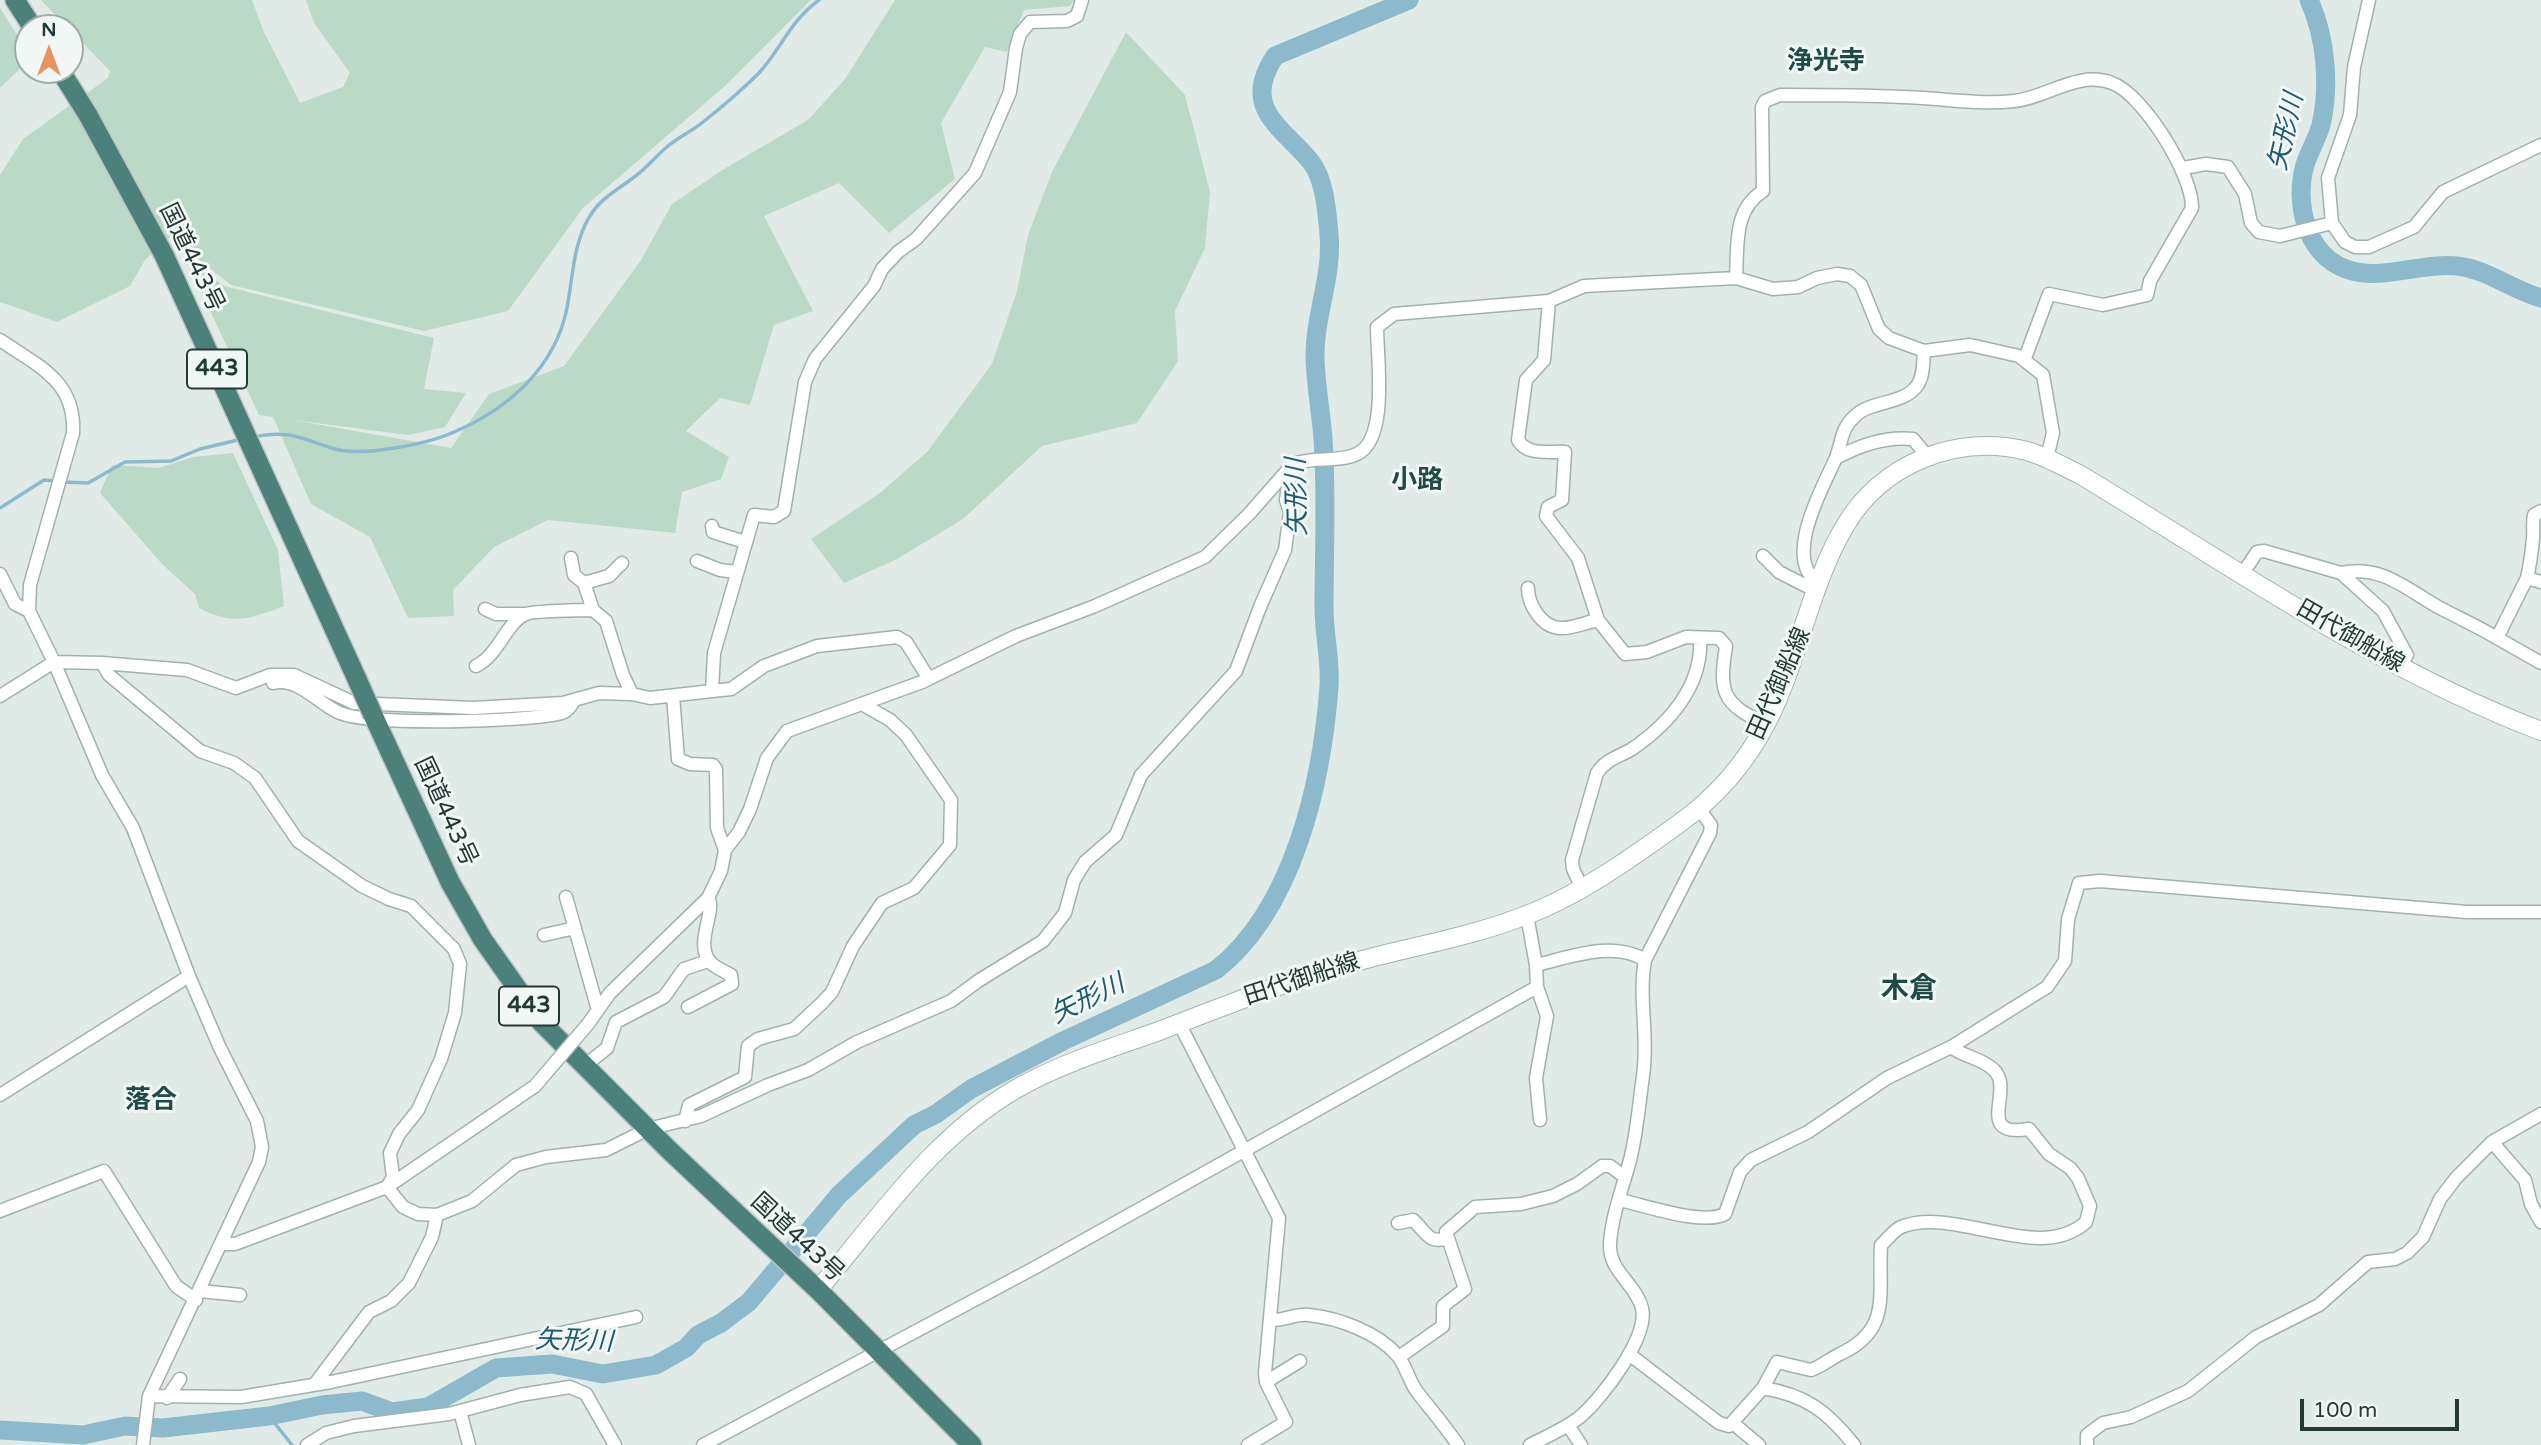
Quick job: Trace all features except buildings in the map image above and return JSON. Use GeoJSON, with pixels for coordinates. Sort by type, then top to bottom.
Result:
{"type":"FeatureCollection","features":[{"type":"Feature","properties":{"kind":"highway","name":"国道443号"},"geometry":{"type":"LineString","coordinates":[[69,84],[94,125],[164,255],[450,882],[483,940],[541,1022],[583,1067],[762,1240],[818,1290],[972,1445]]}},
{"type":"Feature","properties":{"kind":"main road","name":"田代御船線"},"geometry":{"type":"LineString","coordinates":[[818,1290],[924,1161],[964,1125],[1017,1088],[1068,1064],[1358,961],[1468,935],[1527,915],[1581,888],[1699,809],[1731,775],[1766,724],[1791,673],[1819,588],[1845,525],[1867,495],[1911,463],[1927,456],[1976,445],[2026,451],[2047,458],[2079,474],[2316,619],[2400,666],[2541,731]]}},
{"type":"Feature","properties":{"kind":"street"},"geometry":{"type":"LineString","coordinates":[[712,691],[714,653],[754,515],[774,517],[783,511],[805,382],[815,359],[874,286],[882,269],[916,239],[975,173],[1010,92],[1011,64],[1020,34],[1030,22],[1067,21],[1077,16],[1082,0]]}},
{"type":"Feature","properties":{"kind":"street"},"geometry":{"type":"LineString","coordinates":[[2369,0],[2354,67],[2350,115],[2328,178],[2332,223],[2345,242],[2355,247],[2369,247],[2414,227],[2443,192],[2541,145]]}},
{"type":"Feature","properties":{"kind":"street"},"geometry":{"type":"LineString","coordinates":[[1736,278],[1740,219],[1750,199],[1763,191],[1762,107],[1765,101],[1780,95],[1904,97],[2001,103],[2022,100],[2062,84],[2104,80],[2115,84],[2156,123],[2183,168],[2192,208],[2150,281],[2147,295],[2103,305],[2049,294],[2025,358]]}},
{"type":"Feature","properties":{"kind":"street"},"geometry":{"type":"LineString","coordinates":[[2183,168],[2206,164],[2228,167],[2245,194],[2252,223],[2259,232],[2270,236],[2332,223]]}},
{"type":"Feature","properties":{"kind":"street"},"geometry":{"type":"LineString","coordinates":[[222,1244],[235,1244],[387,1186],[535,1086],[588,1024],[610,993],[708,898],[721,871],[725,850],[739,832],[750,809],[774,744],[786,731],[804,722],[929,679],[1016,636],[1119,596],[1205,557],[1296,464],[1350,456],[1364,449],[1376,433],[1377,327],[1384,319],[1394,314],[1549,301],[1584,286],[1736,278],[1773,289],[1798,287],[1816,278],[1837,274],[1850,276],[1861,285],[1879,330],[1889,338],[1924,351],[1970,345],[2025,358],[2043,375],[2046,386],[2053,433],[2047,458]]}},
{"type":"Feature","properties":{"kind":"street"},"geometry":{"type":"LineString","coordinates":[[1549,301],[1544,360],[1526,380],[1518,440],[1521,445],[1533,451],[1565,452],[1562,500],[1548,506],[1546,516],[1578,558],[1598,620],[1625,654],[1647,652],[1679,638],[1719,638],[1725,643],[1721,669],[1723,688],[1736,707],[1766,724]]}},
{"type":"Feature","properties":{"kind":"street"},"geometry":{"type":"LineString","coordinates":[[0,340],[55,379],[68,396],[74,414],[72,433],[30,585],[29,611],[54,662],[102,775],[133,828],[189,976],[220,1048],[257,1121],[262,1147],[259,1162],[148,1400],[143,1445]]}},
{"type":"Feature","properties":{"kind":"street"},"geometry":{"type":"LineString","coordinates":[[1819,588],[1806,566],[1807,522],[1836,458],[1842,431],[1863,408],[1912,392],[1919,385],[1924,351]]}},
{"type":"Feature","properties":{"kind":"street"},"geometry":{"type":"LineString","coordinates":[[1836,458],[1871,443],[1900,438],[1913,439],[1927,456]]}},
{"type":"Feature","properties":{"kind":"street"},"geometry":{"type":"LineString","coordinates":[[387,1186],[403,1207],[418,1214],[437,1214],[472,1201],[516,1165],[546,1157],[606,1150],[648,1129],[685,1121],[808,1070],[857,1042],[951,1001],[1054,931],[1065,913],[1074,880],[1085,862],[1116,835],[1141,775],[1236,671],[1285,550],[1290,512],[1286,500],[1296,464]]}},
{"type":"Feature","properties":{"kind":"street"},"geometry":{"type":"LineString","coordinates":[[2497,638],[2527,578],[2529,550],[2533,539],[2532,522],[2534,515],[2541,510]]}},
{"type":"Feature","properties":{"kind":"street"},"geometry":{"type":"LineString","coordinates":[[712,526],[713,532],[745,542]]}},
{"type":"Feature","properties":{"kind":"street"},"geometry":{"type":"LineString","coordinates":[[2243,573],[2257,552],[2264,551],[2340,573],[2383,611],[2407,655],[2400,666]]}},
{"type":"Feature","properties":{"kind":"street"},"geometry":{"type":"LineString","coordinates":[[1763,556],[1779,572],[1819,588]]}},
{"type":"Feature","properties":{"kind":"street"},"geometry":{"type":"LineString","coordinates":[[571,558],[574,575],[584,583],[593,610],[607,621],[623,676],[632,694]]}},
{"type":"Feature","properties":{"kind":"street"},"geometry":{"type":"LineString","coordinates":[[697,561],[720,570],[737,572]]}},
{"type":"Feature","properties":{"kind":"street"},"geometry":{"type":"LineString","coordinates":[[584,583],[609,576],[622,564]]}},
{"type":"Feature","properties":{"kind":"street"},"geometry":{"type":"LineString","coordinates":[[2340,573],[2350,571],[2398,580],[2438,607],[2541,663]]}},
{"type":"Feature","properties":{"kind":"street"},"geometry":{"type":"LineString","coordinates":[[0,574],[15,604],[29,611]]}},
{"type":"Feature","properties":{"kind":"street"},"geometry":{"type":"LineString","coordinates":[[2527,578],[2541,582]]}},
{"type":"Feature","properties":{"kind":"street"},"geometry":{"type":"LineString","coordinates":[[1528,588],[1530,605],[1553,626],[1560,628],[1598,620]]}},
{"type":"Feature","properties":{"kind":"street"},"geometry":{"type":"LineString","coordinates":[[485,609],[496,614],[593,610]]}},
{"type":"Feature","properties":{"kind":"street"},"geometry":{"type":"LineString","coordinates":[[476,666],[485,662],[526,614]]}},
{"type":"Feature","properties":{"kind":"street"},"geometry":{"type":"LineString","coordinates":[[236,688],[270,675],[294,675],[354,704],[493,708],[573,701],[599,693],[632,694],[650,698],[731,689],[764,666],[817,646],[897,637],[906,642],[929,679]]}},
{"type":"Feature","properties":{"kind":"street"},"geometry":{"type":"LineString","coordinates":[[1581,888],[1572,860],[1597,773],[1603,764],[1633,748],[1678,708],[1698,669],[1700,638]]}},
{"type":"Feature","properties":{"kind":"street"},"geometry":{"type":"LineString","coordinates":[[0,696],[54,662],[187,670],[249,691],[279,681],[294,685],[342,714],[374,717],[439,720],[519,717],[562,713],[569,709],[573,701]]}},
{"type":"Feature","properties":{"kind":"street"},"geometry":{"type":"LineString","coordinates":[[102,663],[109,675],[200,751],[234,763],[255,778],[298,841],[362,886],[389,899],[411,905],[454,949],[460,964],[455,1013],[441,1059],[418,1110],[399,1134],[390,1153],[393,1177],[387,1186]]}},
{"type":"Feature","properties":{"kind":"street"},"geometry":{"type":"LineString","coordinates":[[674,696],[678,759],[690,764],[713,765],[716,769],[717,828],[725,850]]}},
{"type":"Feature","properties":{"kind":"street"},"geometry":{"type":"LineString","coordinates":[[685,1121],[689,1105],[745,1077],[748,1073],[746,1051],[752,1042],[793,1029],[822,1003],[832,992],[853,946],[882,903],[914,888],[950,845],[951,800],[906,735],[890,720],[862,704]]}},
{"type":"Feature","properties":{"kind":"street"},"geometry":{"type":"LineString","coordinates":[[1530,1445],[1568,1425],[1591,1407],[1629,1354],[1643,1316],[1637,1297],[1611,1256],[1610,1240],[1625,1177],[1643,1074],[1645,1039],[1642,980],[1645,960],[1710,834],[1711,825],[1699,809]]}},
{"type":"Feature","properties":{"kind":"street"},"geometry":{"type":"LineString","coordinates":[[1619,1200],[1716,1219],[1725,1214],[1745,1165],[1808,1132],[1887,1078],[1951,1047],[2047,987],[2065,961],[2068,919],[2079,883],[2263,893],[2467,912],[2541,912]]}},
{"type":"Feature","properties":{"kind":"street"},"geometry":{"type":"LineString","coordinates":[[566,897],[598,1010]]}},
{"type":"Feature","properties":{"kind":"street"},"geometry":{"type":"LineString","coordinates":[[688,1007],[724,991],[732,984],[730,975],[709,961],[704,937],[711,905],[708,898]]}},
{"type":"Feature","properties":{"kind":"street"},"geometry":{"type":"LineString","coordinates":[[1527,915],[1536,965],[1536,987],[1547,1016],[1537,1063],[1540,1120]]}},
{"type":"Feature","properties":{"kind":"street"},"geometry":{"type":"LineString","coordinates":[[544,935],[575,928]]}},
{"type":"Feature","properties":{"kind":"street"},"geometry":{"type":"LineString","coordinates":[[1536,965],[1571,956],[1609,952],[1631,952],[1645,960]]}},
{"type":"Feature","properties":{"kind":"street"},"geometry":{"type":"LineString","coordinates":[[583,1067],[607,1048],[616,1022],[664,998],[684,969],[709,961]]}},
{"type":"Feature","properties":{"kind":"street"},"geometry":{"type":"LineString","coordinates":[[0,1095],[189,976]]}},
{"type":"Feature","properties":{"kind":"street"},"geometry":{"type":"LineString","coordinates":[[703,1445],[876,1350],[1036,1267],[1536,987]]}},
{"type":"Feature","properties":{"kind":"street"},"geometry":{"type":"LineString","coordinates":[[1179,1023],[1279,1218],[1266,1382],[1286,1422],[1248,1445]]}},
{"type":"Feature","properties":{"kind":"street"},"geometry":{"type":"LineString","coordinates":[[1629,1354],[1719,1423],[1729,1426],[1734,1424],[1745,1406],[1763,1388],[1777,1362],[1811,1370],[1856,1348],[1870,1335],[1879,1314],[1881,1245],[1900,1227],[1929,1223],[2013,1235],[2062,1237],[2086,1222],[2090,1206],[2078,1178],[2070,1168],[2049,1154],[2029,1129],[2009,1130],[2003,1126],[1997,1113],[2001,1080],[1995,1070],[1963,1056],[1951,1047]]}},
{"type":"Feature","properties":{"kind":"street"},"geometry":{"type":"LineString","coordinates":[[2087,1445],[2087,1435],[2093,1429],[2111,1420],[2131,1417],[2188,1391],[2267,1330],[2319,1305],[2368,1262],[2395,1259],[2407,1254],[2423,1237],[2440,1199],[2456,1178],[2492,1142],[2541,1114]]}},
{"type":"Feature","properties":{"kind":"street"},"geometry":{"type":"LineString","coordinates":[[2492,1142],[2525,1180],[2531,1204],[2541,1222]]}},
{"type":"Feature","properties":{"kind":"street"},"geometry":{"type":"LineString","coordinates":[[1399,1357],[1443,1326],[1442,1308],[1465,1289],[1447,1231],[1475,1207],[1521,1204],[1553,1196],[1577,1184],[1602,1166],[1610,1166],[1625,1177]]}},
{"type":"Feature","properties":{"kind":"street"},"geometry":{"type":"LineString","coordinates":[[0,1211],[104,1171],[176,1286],[198,1296],[240,1295]]}},
{"type":"Feature","properties":{"kind":"street"},"geometry":{"type":"LineString","coordinates":[[314,1385],[369,1312],[391,1301],[409,1283],[432,1237],[437,1214]]}},
{"type":"Feature","properties":{"kind":"street"},"geometry":{"type":"LineString","coordinates":[[1398,1223],[1413,1220],[1427,1238],[1440,1241],[1448,1238]]}},
{"type":"Feature","properties":{"kind":"street"},"geometry":{"type":"LineString","coordinates":[[1271,1320],[1303,1314],[1342,1322],[1379,1341],[1399,1357],[1418,1393],[1434,1409],[1458,1445]]}},
{"type":"Feature","properties":{"kind":"street"},"geometry":{"type":"LineString","coordinates":[[148,1400],[241,1397],[314,1385],[636,1317]]}},
{"type":"Feature","properties":{"kind":"street"},"geometry":{"type":"LineString","coordinates":[[1266,1382],[1300,1361]]}},
{"type":"Feature","properties":{"kind":"street"},"geometry":{"type":"LineString","coordinates":[[167,1398],[180,1379]]}},
{"type":"Feature","properties":{"kind":"street"},"geometry":{"type":"LineString","coordinates":[[307,1445],[326,1433],[354,1426],[460,1412],[520,1395],[570,1387],[580,1389],[586,1394],[615,1445]]}},
{"type":"Feature","properties":{"kind":"street"},"geometry":{"type":"LineString","coordinates":[[1763,1388],[1820,1408],[1832,1417],[1853,1445]]}},
{"type":"Feature","properties":{"kind":"street"},"geometry":{"type":"LineString","coordinates":[[460,1412],[469,1445]]}},
{"type":"Feature","properties":{"kind":"street"},"geometry":{"type":"LineString","coordinates":[[1734,1424],[1759,1445]]}},
{"type":"Feature","properties":{"kind":"street"},"geometry":{"type":"LineString","coordinates":[[1568,1425],[1581,1445]]}},
{"type":"Feature","properties":{"kind":"green space"},"geometry":{"type":"Polygon","coordinates":[[[41,0],[252,0],[263,30],[300,103],[343,87],[350,73],[314,23],[306,0],[811,0],[725,86],[583,208],[508,311],[424,331],[231,285],[170,237],[145,260],[130,286],[57,322],[0,302],[0,175],[23,139],[108,78],[110,71],[84,44],[84,14],[55,14],[41,0]]]}},
{"type":"Feature","properties":{"kind":"green space"},"geometry":{"type":"Polygon","coordinates":[[[895,0],[1074,0],[1070,6],[1024,10],[1007,52],[985,47],[941,123],[955,179],[889,233],[839,183],[764,216],[813,311],[774,325],[750,405],[720,398],[686,431],[729,457],[721,479],[682,492],[675,533],[548,520],[494,547],[453,590],[454,616],[408,618],[370,537],[311,504],[273,417],[259,415],[185,257],[224,286],[434,338],[424,389],[466,393],[445,427],[408,435],[293,420],[451,448],[489,394],[564,366],[641,260],[672,204],[724,169],[808,120],[845,79],[895,0]]]}},
{"type":"Feature","properties":{"kind":"green space"},"geometry":{"type":"Polygon","coordinates":[[[0,8],[14,30],[14,74],[0,88],[0,8]]]}},
{"type":"Feature","properties":{"kind":"green space"},"geometry":{"type":"Polygon","coordinates":[[[1126,32],[1185,95],[1210,192],[1205,248],[1175,311],[1178,361],[1137,423],[1042,446],[963,519],[897,559],[844,583],[811,539],[880,493],[927,452],[992,364],[1017,291],[1028,235],[1052,172],[1126,32]]]}},
{"type":"Feature","properties":{"kind":"green space"},"geometry":{"type":"Polygon","coordinates":[[[233,453],[278,550],[284,606],[242,619],[222,617],[199,608],[195,594],[163,565],[100,493],[112,465],[159,468],[193,457],[233,453]]]}},
{"type":"Feature","properties":{"kind":"waterway"},"geometry":{"type":"LineString","coordinates":[[253,437],[286,435],[347,451],[395,448],[443,437],[474,423],[510,398],[540,368],[561,330],[580,237],[594,210],[668,146],[703,122],[746,86],[767,64],[800,17],[819,0]]}},
{"type":"Feature","properties":{"kind":"waterway","name":"矢形川"},"geometry":{"type":"LineString","coordinates":[[0,1430],[83,1435],[125,1426],[163,1428],[269,1416],[322,1405],[362,1401],[392,1412],[428,1407],[496,1368],[552,1364],[603,1374],[656,1365],[686,1348],[698,1335],[721,1323],[749,1302],[839,1195],[914,1125],[936,1114],[971,1089],[1063,1041],[1216,970],[1243,944],[1266,913],[1299,841],[1319,762],[1329,677],[1324,608],[1324,460],[1315,359],[1317,327],[1330,250],[1327,216],[1316,169],[1269,116],[1262,90],[1265,74],[1275,56],[1409,0]]}},
{"type":"Feature","properties":{"kind":"waterway","name":"矢形川"},"geometry":{"type":"LineString","coordinates":[[2309,0],[2323,46],[2326,78],[2321,125],[2305,165],[2301,195],[2306,226],[2321,252],[2332,262],[2359,272],[2387,273],[2443,266],[2468,268],[2541,298]]}},
{"type":"Feature","properties":{"kind":"waterway"},"geometry":{"type":"LineString","coordinates":[[64,482],[88,483],[125,462],[171,461],[200,449],[242,439]]}},
{"type":"Feature","properties":{"kind":"waterway"},"geometry":{"type":"LineString","coordinates":[[0,508],[44,480],[56,481]]}},
{"type":"Feature","properties":{"kind":"waterway"},"geometry":{"type":"LineString","coordinates":[[269,1416],[292,1445]]}},
{"type":"Feature","properties":{"kind":"district","name":"浄光寺"},"geometry":{"type":"Point","coordinates":[1826,62]}},
{"type":"Feature","properties":{"kind":"district","name":"小路"},"geometry":{"type":"Point","coordinates":[1417,481]}},
{"type":"Feature","properties":{"kind":"district","name":"木倉"},"geometry":{"type":"Point","coordinates":[1909,990]}},
{"type":"Feature","properties":{"kind":"district","name":"落合"},"geometry":{"type":"Point","coordinates":[151,1101]}}]}
